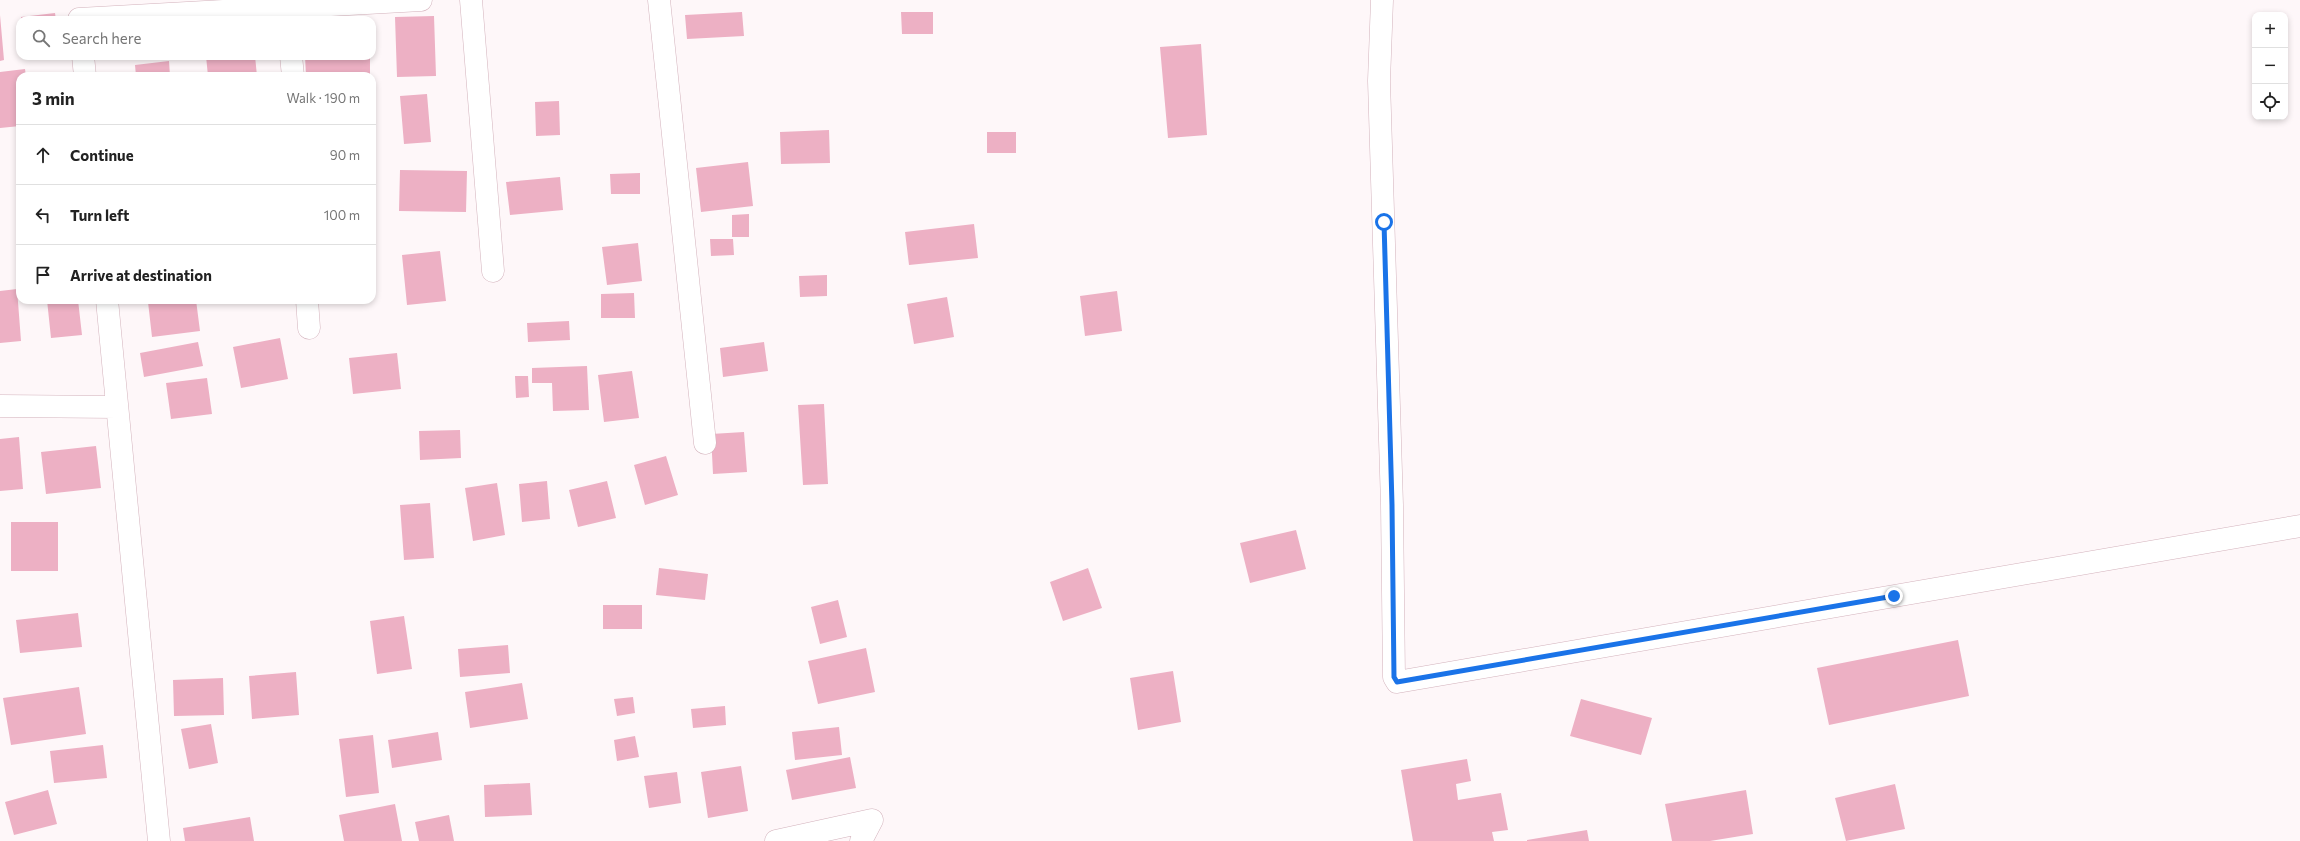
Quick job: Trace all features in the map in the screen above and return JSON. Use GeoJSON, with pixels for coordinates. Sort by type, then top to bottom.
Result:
{"type":"FeatureCollection","features":[{"type":"Feature","properties":{"kind":"street"},"geometry":{"type":"LineString","coordinates":[[79,13],[289,14],[421,0]]}},
{"type":"Feature","properties":{"kind":"street"},"geometry":{"type":"LineString","coordinates":[[471,0],[493,272]]}},
{"type":"Feature","properties":{"kind":"street"},"geometry":{"type":"LineString","coordinates":[[659,0],[705,443]]}},
{"type":"Feature","properties":{"kind":"street"},"geometry":{"type":"LineString","coordinates":[[1382,0],[1379,81],[1392,505],[1394,677],[1397,682],[2300,526]]}},
{"type":"Feature","properties":{"kind":"street"},"geometry":{"type":"LineString","coordinates":[[83,60],[85,72]]}},
{"type":"Feature","properties":{"kind":"street"},"geometry":{"type":"LineString","coordinates":[[291,60],[293,72]]}},
{"type":"Feature","properties":{"kind":"street"},"geometry":{"type":"LineString","coordinates":[[107,304],[158,841]]}},
{"type":"Feature","properties":{"kind":"street"},"geometry":{"type":"LineString","coordinates":[[307,304],[309,328]]}},
{"type":"Feature","properties":{"kind":"street"},"geometry":{"type":"LineString","coordinates":[[0,406],[117,407]]}},
{"type":"Feature","properties":{"kind":"street"},"geometry":{"type":"LineString","coordinates":[[776,841],[872,820],[861,841]]}},
{"type":"Feature","properties":{"kind":"building"},"geometry":{"type":"Polygon","coordinates":[[[742,12],[744,36],[687,39],[685,15],[742,12]]]}},
{"type":"Feature","properties":{"kind":"building"},"geometry":{"type":"Polygon","coordinates":[[[901,12],[933,12],[933,34],[902,34],[901,12]]]}},
{"type":"Feature","properties":{"kind":"building"},"geometry":{"type":"Polygon","coordinates":[[[55,13],[55,16],[30,16],[55,13]]]}},
{"type":"Feature","properties":{"kind":"building"},"geometry":{"type":"Polygon","coordinates":[[[0,15],[4,60],[0,61],[0,15]]]}},
{"type":"Feature","properties":{"kind":"building"},"geometry":{"type":"Polygon","coordinates":[[[434,16],[436,76],[397,77],[395,17],[434,16]]]}},
{"type":"Feature","properties":{"kind":"building"},"geometry":{"type":"Polygon","coordinates":[[[1201,44],[1207,135],[1168,138],[1160,47],[1201,44]]]}},
{"type":"Feature","properties":{"kind":"building"},"geometry":{"type":"Polygon","coordinates":[[[206,60],[255,60],[257,72],[208,72],[206,60]]]}},
{"type":"Feature","properties":{"kind":"building"},"geometry":{"type":"Polygon","coordinates":[[[305,60],[370,60],[370,72],[306,72],[305,60]]]}},
{"type":"Feature","properties":{"kind":"building"},"geometry":{"type":"Polygon","coordinates":[[[169,61],[170,72],[136,72],[135,65],[169,61]]]}},
{"type":"Feature","properties":{"kind":"building"},"geometry":{"type":"Polygon","coordinates":[[[25,69],[25,72],[16,72],[16,126],[0,128],[0,72],[25,69]]]}},
{"type":"Feature","properties":{"kind":"building"},"geometry":{"type":"Polygon","coordinates":[[[427,94],[431,142],[404,144],[400,96],[427,94]]]}},
{"type":"Feature","properties":{"kind":"building"},"geometry":{"type":"Polygon","coordinates":[[[559,101],[560,135],[536,136],[535,102],[559,101]]]}},
{"type":"Feature","properties":{"kind":"building"},"geometry":{"type":"Polygon","coordinates":[[[829,130],[830,163],[781,164],[780,132],[829,130]]]}},
{"type":"Feature","properties":{"kind":"building"},"geometry":{"type":"Polygon","coordinates":[[[987,132],[1016,132],[1016,153],[987,153],[987,132]]]}},
{"type":"Feature","properties":{"kind":"building"},"geometry":{"type":"Polygon","coordinates":[[[748,162],[753,206],[701,212],[696,168],[748,162]]]}},
{"type":"Feature","properties":{"kind":"building"},"geometry":{"type":"Polygon","coordinates":[[[400,170],[467,171],[466,212],[399,211],[400,170]]]}},
{"type":"Feature","properties":{"kind":"building"},"geometry":{"type":"Polygon","coordinates":[[[640,173],[640,194],[611,194],[610,174],[640,173]]]}},
{"type":"Feature","properties":{"kind":"building"},"geometry":{"type":"Polygon","coordinates":[[[560,177],[563,210],[510,215],[506,182],[560,177]]]}},
{"type":"Feature","properties":{"kind":"building"},"geometry":{"type":"Polygon","coordinates":[[[749,214],[749,237],[732,237],[732,215],[749,214]]]}},
{"type":"Feature","properties":{"kind":"building"},"geometry":{"type":"Polygon","coordinates":[[[974,224],[978,258],[909,265],[905,232],[974,224]]]}},
{"type":"Feature","properties":{"kind":"building"},"geometry":{"type":"Polygon","coordinates":[[[710,239],[733,239],[734,255],[711,256],[710,239]]]}},
{"type":"Feature","properties":{"kind":"building"},"geometry":{"type":"Polygon","coordinates":[[[638,243],[642,281],[607,285],[602,247],[638,243]]]}},
{"type":"Feature","properties":{"kind":"building"},"geometry":{"type":"Polygon","coordinates":[[[440,251],[446,301],[407,305],[402,255],[440,251]]]}},
{"type":"Feature","properties":{"kind":"building"},"geometry":{"type":"Polygon","coordinates":[[[827,275],[827,296],[800,297],[799,276],[827,275]]]}},
{"type":"Feature","properties":{"kind":"building"},"geometry":{"type":"Polygon","coordinates":[[[16,289],[16,304],[18,304],[21,341],[0,343],[0,291],[16,289]]]}},
{"type":"Feature","properties":{"kind":"building"},"geometry":{"type":"Polygon","coordinates":[[[1117,291],[1122,331],[1085,336],[1080,296],[1117,291]]]}},
{"type":"Feature","properties":{"kind":"building"},"geometry":{"type":"Polygon","coordinates":[[[634,293],[635,318],[601,318],[601,294],[634,293]]]}},
{"type":"Feature","properties":{"kind":"building"},"geometry":{"type":"Polygon","coordinates":[[[947,297],[954,337],[914,344],[907,304],[947,297]]]}},
{"type":"Feature","properties":{"kind":"building"},"geometry":{"type":"Polygon","coordinates":[[[47,304],[78,304],[82,335],[51,338],[47,304]]]}},
{"type":"Feature","properties":{"kind":"building"},"geometry":{"type":"Polygon","coordinates":[[[148,304],[197,304],[200,331],[152,337],[148,304]]]}},
{"type":"Feature","properties":{"kind":"building"},"geometry":{"type":"Polygon","coordinates":[[[569,321],[570,340],[528,342],[527,323],[569,321]]]}},
{"type":"Feature","properties":{"kind":"building"},"geometry":{"type":"Polygon","coordinates":[[[280,338],[288,379],[241,388],[233,347],[280,338]]]}},
{"type":"Feature","properties":{"kind":"building"},"geometry":{"type":"Polygon","coordinates":[[[198,342],[203,366],[144,377],[140,353],[198,342]]]}},
{"type":"Feature","properties":{"kind":"building"},"geometry":{"type":"Polygon","coordinates":[[[764,342],[768,371],[723,377],[720,348],[764,342]]]}},
{"type":"Feature","properties":{"kind":"building"},"geometry":{"type":"Polygon","coordinates":[[[397,353],[401,389],[353,394],[349,358],[397,353]]]}},
{"type":"Feature","properties":{"kind":"building"},"geometry":{"type":"Polygon","coordinates":[[[587,366],[589,410],[553,411],[552,383],[532,383],[532,368],[587,366]]]}},
{"type":"Feature","properties":{"kind":"building"},"geometry":{"type":"Polygon","coordinates":[[[632,371],[639,418],[604,422],[598,375],[632,371]]]}},
{"type":"Feature","properties":{"kind":"building"},"geometry":{"type":"Polygon","coordinates":[[[515,376],[528,376],[529,397],[516,398],[515,376]]]}},
{"type":"Feature","properties":{"kind":"building"},"geometry":{"type":"Polygon","coordinates":[[[207,378],[212,414],[171,419],[166,383],[207,378]]]}},
{"type":"Feature","properties":{"kind":"building"},"geometry":{"type":"Polygon","coordinates":[[[824,404],[828,484],[803,485],[798,405],[824,404]]]}},
{"type":"Feature","properties":{"kind":"building"},"geometry":{"type":"Polygon","coordinates":[[[460,430],[461,458],[420,460],[419,431],[460,430]]]}},
{"type":"Feature","properties":{"kind":"building"},"geometry":{"type":"Polygon","coordinates":[[[744,432],[747,472],[713,474],[711,434],[744,432]]]}},
{"type":"Feature","properties":{"kind":"building"},"geometry":{"type":"Polygon","coordinates":[[[19,437],[23,489],[0,491],[0,439],[19,437]]]}},
{"type":"Feature","properties":{"kind":"building"},"geometry":{"type":"Polygon","coordinates":[[[96,446],[101,488],[46,494],[41,452],[96,446]]]}},
{"type":"Feature","properties":{"kind":"building"},"geometry":{"type":"Polygon","coordinates":[[[666,456],[678,495],[645,505],[634,465],[666,456]]]}},
{"type":"Feature","properties":{"kind":"building"},"geometry":{"type":"Polygon","coordinates":[[[547,481],[550,519],[522,522],[519,484],[547,481]]]}},
{"type":"Feature","properties":{"kind":"building"},"geometry":{"type":"Polygon","coordinates":[[[607,481],[616,518],[578,527],[569,490],[607,481]]]}},
{"type":"Feature","properties":{"kind":"building"},"geometry":{"type":"Polygon","coordinates":[[[497,483],[505,535],[473,541],[465,488],[497,483]]]}},
{"type":"Feature","properties":{"kind":"building"},"geometry":{"type":"Polygon","coordinates":[[[430,503],[434,558],[404,560],[400,505],[430,503]]]}},
{"type":"Feature","properties":{"kind":"building"},"geometry":{"type":"Polygon","coordinates":[[[11,522],[58,522],[58,571],[11,571],[11,522]]]}},
{"type":"Feature","properties":{"kind":"building"},"geometry":{"type":"Polygon","coordinates":[[[1296,530],[1306,569],[1250,583],[1240,543],[1296,530]]]}},
{"type":"Feature","properties":{"kind":"building"},"geometry":{"type":"Polygon","coordinates":[[[659,568],[708,574],[705,600],[656,595],[659,568]]]}},
{"type":"Feature","properties":{"kind":"building"},"geometry":{"type":"Polygon","coordinates":[[[1088,568],[1102,608],[1063,621],[1050,582],[1088,568]]]}},
{"type":"Feature","properties":{"kind":"building"},"geometry":{"type":"Polygon","coordinates":[[[838,600],[847,637],[820,644],[811,607],[838,600]]]}},
{"type":"Feature","properties":{"kind":"building"},"geometry":{"type":"Polygon","coordinates":[[[603,605],[642,605],[642,629],[603,629],[603,605]]]}},
{"type":"Feature","properties":{"kind":"building"},"geometry":{"type":"Polygon","coordinates":[[[78,613],[82,647],[20,653],[16,620],[78,613]]]}},
{"type":"Feature","properties":{"kind":"building"},"geometry":{"type":"Polygon","coordinates":[[[404,616],[412,669],[377,674],[370,621],[404,616]]]}},
{"type":"Feature","properties":{"kind":"building"},"geometry":{"type":"Polygon","coordinates":[[[1958,640],[1969,696],[1829,725],[1817,668],[1958,640]]]}},
{"type":"Feature","properties":{"kind":"building"},"geometry":{"type":"Polygon","coordinates":[[[508,645],[510,673],[460,677],[458,649],[508,645]]]}},
{"type":"Feature","properties":{"kind":"building"},"geometry":{"type":"Polygon","coordinates":[[[866,648],[875,692],[818,704],[808,661],[866,648]]]}},
{"type":"Feature","properties":{"kind":"building"},"geometry":{"type":"Polygon","coordinates":[[[1173,671],[1181,722],[1138,730],[1130,678],[1173,671]]]}},
{"type":"Feature","properties":{"kind":"building"},"geometry":{"type":"Polygon","coordinates":[[[296,672],[299,715],[252,719],[249,676],[296,672]]]}},
{"type":"Feature","properties":{"kind":"building"},"geometry":{"type":"Polygon","coordinates":[[[223,678],[224,715],[174,716],[173,680],[223,678]]]}},
{"type":"Feature","properties":{"kind":"building"},"geometry":{"type":"Polygon","coordinates":[[[522,683],[528,719],[470,728],[465,692],[522,683]]]}},
{"type":"Feature","properties":{"kind":"building"},"geometry":{"type":"Polygon","coordinates":[[[79,687],[86,734],[11,745],[3,698],[79,687]]]}},
{"type":"Feature","properties":{"kind":"building"},"geometry":{"type":"Polygon","coordinates":[[[633,697],[635,713],[617,716],[614,699],[633,697]]]}},
{"type":"Feature","properties":{"kind":"building"},"geometry":{"type":"Polygon","coordinates":[[[1581,699],[1652,718],[1641,755],[1570,736],[1581,699]]]}},
{"type":"Feature","properties":{"kind":"building"},"geometry":{"type":"Polygon","coordinates":[[[725,706],[726,725],[693,728],[691,709],[725,706]]]}},
{"type":"Feature","properties":{"kind":"building"},"geometry":{"type":"Polygon","coordinates":[[[211,724],[218,763],[189,769],[181,729],[211,724]]]}},
{"type":"Feature","properties":{"kind":"building"},"geometry":{"type":"Polygon","coordinates":[[[839,727],[842,755],[795,760],[792,732],[839,727]]]}},
{"type":"Feature","properties":{"kind":"building"},"geometry":{"type":"Polygon","coordinates":[[[438,732],[442,760],[392,768],[388,740],[438,732]]]}},
{"type":"Feature","properties":{"kind":"building"},"geometry":{"type":"Polygon","coordinates":[[[373,735],[379,793],[346,797],[339,739],[373,735]]]}},
{"type":"Feature","properties":{"kind":"building"},"geometry":{"type":"Polygon","coordinates":[[[635,736],[639,757],[617,761],[614,740],[635,736]]]}},
{"type":"Feature","properties":{"kind":"building"},"geometry":{"type":"Polygon","coordinates":[[[103,745],[107,778],[54,783],[50,751],[103,745]]]}},
{"type":"Feature","properties":{"kind":"building"},"geometry":{"type":"Polygon","coordinates":[[[850,757],[856,788],[792,800],[786,770],[850,757]]]}},
{"type":"Feature","properties":{"kind":"building"},"geometry":{"type":"Polygon","coordinates":[[[1467,759],[1471,781],[1456,784],[1458,800],[1501,793],[1508,830],[1492,832],[1494,841],[1413,841],[1401,770],[1467,759]]]}},
{"type":"Feature","properties":{"kind":"building"},"geometry":{"type":"Polygon","coordinates":[[[741,766],[748,811],[708,818],[701,772],[741,766]]]}},
{"type":"Feature","properties":{"kind":"building"},"geometry":{"type":"Polygon","coordinates":[[[677,772],[681,803],[649,808],[644,776],[677,772]]]}},
{"type":"Feature","properties":{"kind":"building"},"geometry":{"type":"Polygon","coordinates":[[[530,783],[532,815],[485,817],[484,785],[530,783]]]}},
{"type":"Feature","properties":{"kind":"building"},"geometry":{"type":"Polygon","coordinates":[[[1895,784],[1905,829],[1846,841],[1835,798],[1895,784]]]}},
{"type":"Feature","properties":{"kind":"building"},"geometry":{"type":"Polygon","coordinates":[[[48,790],[57,824],[14,835],[5,802],[48,790]]]}},
{"type":"Feature","properties":{"kind":"building"},"geometry":{"type":"Polygon","coordinates":[[[1746,790],[1753,834],[1710,841],[1672,841],[1665,804],[1746,790]]]}},
{"type":"Feature","properties":{"kind":"building"},"geometry":{"type":"Polygon","coordinates":[[[395,804],[402,841],[344,841],[339,815],[395,804]]]}},
{"type":"Feature","properties":{"kind":"building"},"geometry":{"type":"Polygon","coordinates":[[[449,815],[454,841],[419,841],[415,822],[449,815]]]}},
{"type":"Feature","properties":{"kind":"building"},"geometry":{"type":"Polygon","coordinates":[[[250,817],[254,841],[185,841],[183,828],[250,817]]]}},
{"type":"Feature","properties":{"kind":"building"},"geometry":{"type":"Polygon","coordinates":[[[1587,830],[1589,841],[1527,841],[1527,840],[1587,830]]]}},
{"type":"Feature","properties":{"kind":"route"},"geometry":{"type":"LineString","coordinates":[[1384,222],[1392,505],[1394,677],[1397,682],[1894,596]]}}]}
